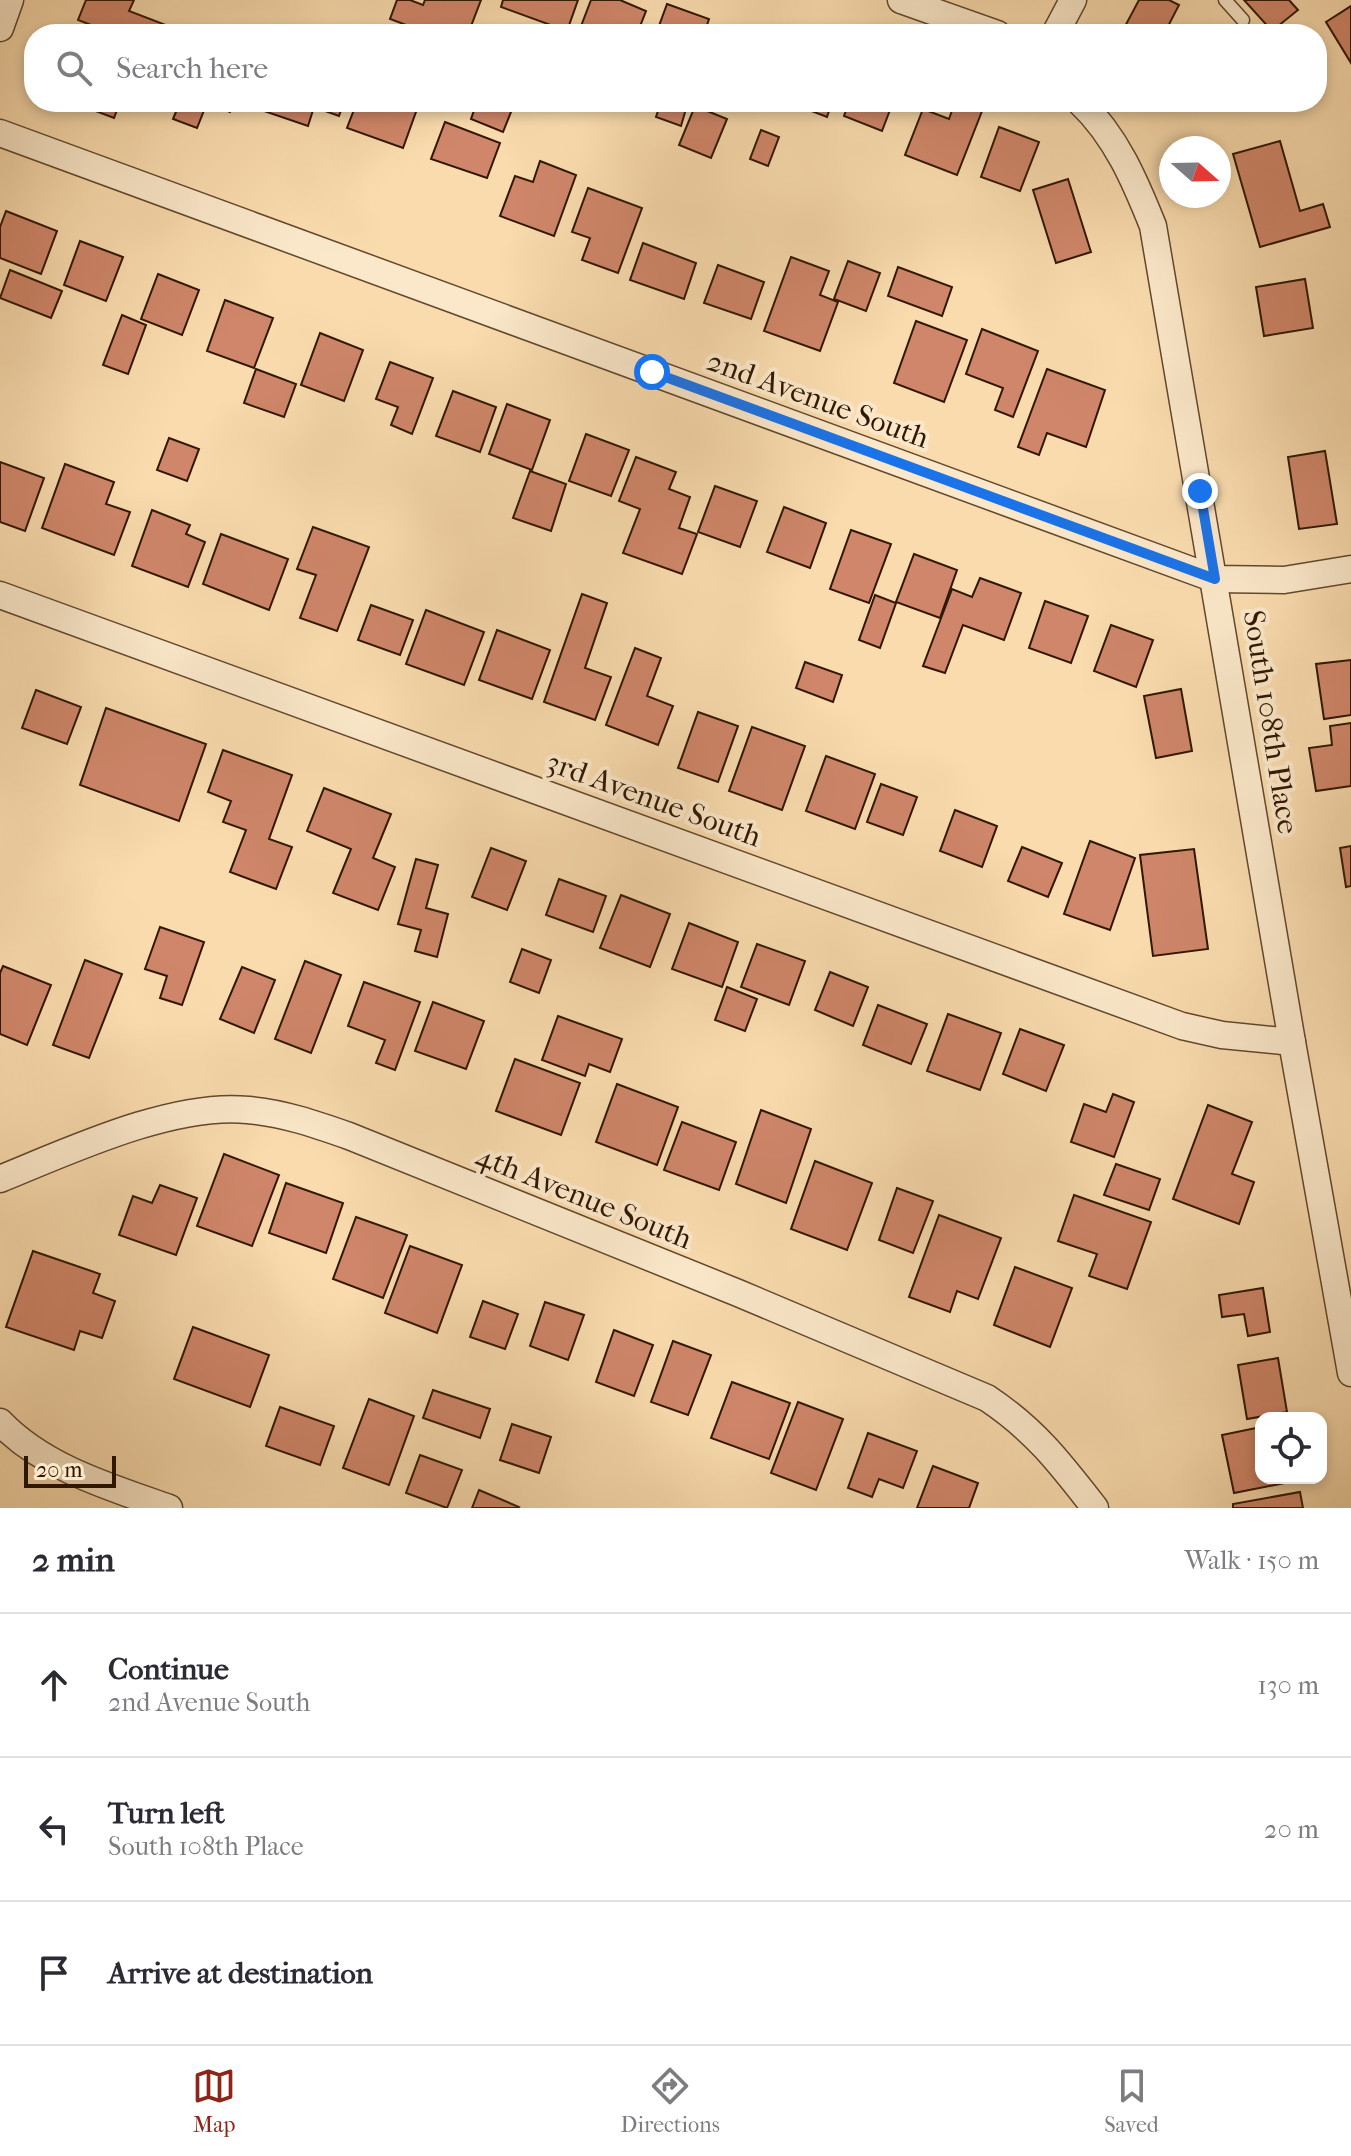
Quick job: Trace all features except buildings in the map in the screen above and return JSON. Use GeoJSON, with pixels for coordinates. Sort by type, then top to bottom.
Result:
{"type":"FeatureCollection","features":[{"type":"Feature","properties":{"kind":"street"},"geometry":{"type":"LineString","coordinates":[[0,28],[10,0]]}},
{"type":"Feature","properties":{"kind":"street"},"geometry":{"type":"LineString","coordinates":[[901,0],[969,24]]}},
{"type":"Feature","properties":{"kind":"street"},"geometry":{"type":"LineString","coordinates":[[1060,24],[1073,0]]}},
{"type":"Feature","properties":{"kind":"street","name":"South 108th Place"},"geometry":{"type":"LineString","coordinates":[[1090,112],[1130,171],[1153,226],[1351,1373]]}},
{"type":"Feature","properties":{"kind":"street","name":"2nd Avenue South"},"geometry":{"type":"LineString","coordinates":[[0,133],[1215,579],[1284,580],[1351,569]]}},
{"type":"Feature","properties":{"kind":"street","name":"3rd Avenue South"},"geometry":{"type":"LineString","coordinates":[[0,595],[1182,1026],[1222,1035],[1292,1042]]}},
{"type":"Feature","properties":{"kind":"street","name":"4th Avenue South"},"geometry":{"type":"LineString","coordinates":[[0,1179],[86,1144],[166,1118],[209,1110],[245,1109],[294,1117],[349,1136],[738,1293],[987,1398],[1034,1434],[1095,1508]]}},
{"type":"Feature","properties":{"kind":"street"},"geometry":{"type":"LineString","coordinates":[[0,1422],[47,1457],[88,1479],[169,1508]]}},
{"type":"Feature","properties":{"kind":"lane"},"geometry":{"type":"LineString","coordinates":[[1225,0],[1243,20]]}},
{"type":"Feature","properties":{"kind":"route"},"geometry":{"type":"LineString","coordinates":[[652,372],[1215,579],[1200,491]]}}]}
